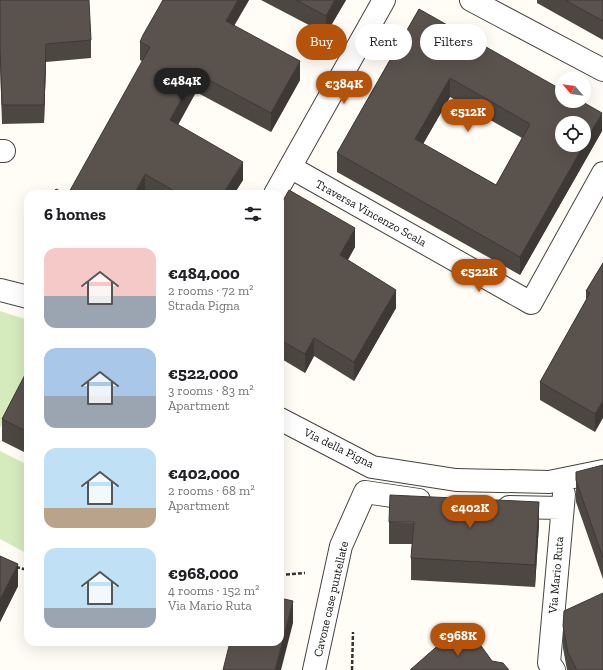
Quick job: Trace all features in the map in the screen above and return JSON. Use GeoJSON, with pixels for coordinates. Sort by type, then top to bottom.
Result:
{"type":"FeatureCollection","features":[{"type":"Feature","properties":{"kind":"street"},"geometry":{"type":"LineString","coordinates":[[277,190],[384,0]]}},
{"type":"Feature","properties":{"kind":"street"},"geometry":{"type":"LineString","coordinates":[[471,0],[603,70]]}},
{"type":"Feature","properties":{"kind":"street","name":"Traversa Vincenzo Scala"},"geometry":{"type":"LineString","coordinates":[[290,167],[531,303],[603,173]]}},
{"type":"Feature","properties":{"kind":"street"},"geometry":{"type":"LineString","coordinates":[[0,290],[24,296]]}},
{"type":"Feature","properties":{"kind":"street","name":"Via della Pigna"},"geometry":{"type":"LineString","coordinates":[[284,421],[372,467],[456,480],[549,482],[566,480],[603,470]]}},
{"type":"Feature","properties":{"kind":"street","name":"Via Mario Ruta"},"geometry":{"type":"LineString","coordinates":[[554,670],[549,663],[562,508],[566,480]]}},
{"type":"Feature","properties":{"kind":"street","name":"Cavone case puntellate"},"geometry":{"type":"LineString","coordinates":[[314,670],[341,546],[365,492],[440,502]]}},
{"type":"Feature","properties":{"kind":"street"},"geometry":{"type":"LineString","coordinates":[[493,507],[562,508]]}},
{"type":"Feature","properties":{"kind":"path"},"geometry":{"type":"LineString","coordinates":[[13,566],[24,569]]}},
{"type":"Feature","properties":{"kind":"path"},"geometry":{"type":"LineString","coordinates":[[284,575],[308,573]]}},
{"type":"Feature","properties":{"kind":"green space"},"geometry":{"type":"Polygon","coordinates":[[[0,311],[24,319],[24,384],[0,428],[0,311]]]}},
{"type":"Feature","properties":{"kind":"green space"},"geometry":{"type":"Polygon","coordinates":[[[0,451],[24,463],[24,552],[0,539],[0,451]]]}},
{"type":"Feature","properties":{"kind":"building"},"geometry":{"type":"Polygon","coordinates":[[[0,0],[89,0],[91,40],[46,44],[44,105],[2,105],[0,0]]]}},
{"type":"Feature","properties":{"kind":"building"},"geometry":{"type":"Polygon","coordinates":[[[163,0],[238,0],[226,21],[300,61],[271,113],[196,73],[170,120],[243,162],[226,190],[172,190],[145,174],[136,190],[70,190],[150,47],[140,42],[163,0]]]}},
{"type":"Feature","properties":{"kind":"building"},"geometry":{"type":"Polygon","coordinates":[[[296,0],[335,0],[326,16],[296,0]]]}},
{"type":"Feature","properties":{"kind":"building"},"geometry":{"type":"Polygon","coordinates":[[[565,0],[603,0],[603,21],[565,0]]]}},
{"type":"Feature","properties":{"kind":"building"},"geometry":{"type":"Polygon","coordinates":[[[419,9],[445,24],[420,24],[420,60],[487,60],[487,48],[555,86],[555,108],[591,108],[591,107],[602,113],[591,132],[591,116],[555,116],[555,152],[580,152],[520,257],[337,153],[390,60],[412,60],[412,24],[410,24],[419,9]],[[450,78],[415,139],[496,185],[530,124],[450,78]]]}},
{"type":"Feature","properties":{"kind":"building"},"geometry":{"type":"Polygon","coordinates":[[[289,190],[355,228],[340,255],[396,290],[354,362],[314,338],[305,354],[284,342],[284,199],[289,190]]]}},
{"type":"Feature","properties":{"kind":"building"},"geometry":{"type":"Polygon","coordinates":[[[603,263],[603,400],[595,414],[540,382],[590,293],[586,291],[603,263]]]}},
{"type":"Feature","properties":{"kind":"building"},"geometry":{"type":"Polygon","coordinates":[[[24,377],[24,430],[2,419],[24,377]]]}},
{"type":"Feature","properties":{"kind":"building"},"geometry":{"type":"Polygon","coordinates":[[[603,465],[603,558],[576,480],[576,472],[603,465]]]}},
{"type":"Feature","properties":{"kind":"building"},"geometry":{"type":"Polygon","coordinates":[[[390,495],[539,502],[535,565],[411,558],[414,522],[389,522],[390,495]]]}},
{"type":"Feature","properties":{"kind":"building"},"geometry":{"type":"Polygon","coordinates":[[[0,556],[18,564],[0,600],[0,556]]]}},
{"type":"Feature","properties":{"kind":"building"},"geometry":{"type":"Polygon","coordinates":[[[603,593],[603,670],[577,670],[568,653],[563,626],[564,611],[603,593]]]}},
{"type":"Feature","properties":{"kind":"building"},"geometry":{"type":"Polygon","coordinates":[[[284,599],[293,601],[284,636],[284,599]]]}},
{"type":"Feature","properties":{"kind":"building"},"geometry":{"type":"Polygon","coordinates":[[[458,628],[471,646],[479,643],[492,661],[503,663],[509,670],[410,670],[458,628]]]}},
{"type":"Feature","properties":{"kind":"building"},"geometry":{"type":"Polygon","coordinates":[[[229,646],[281,646],[275,670],[223,670],[229,646]]]}}]}
